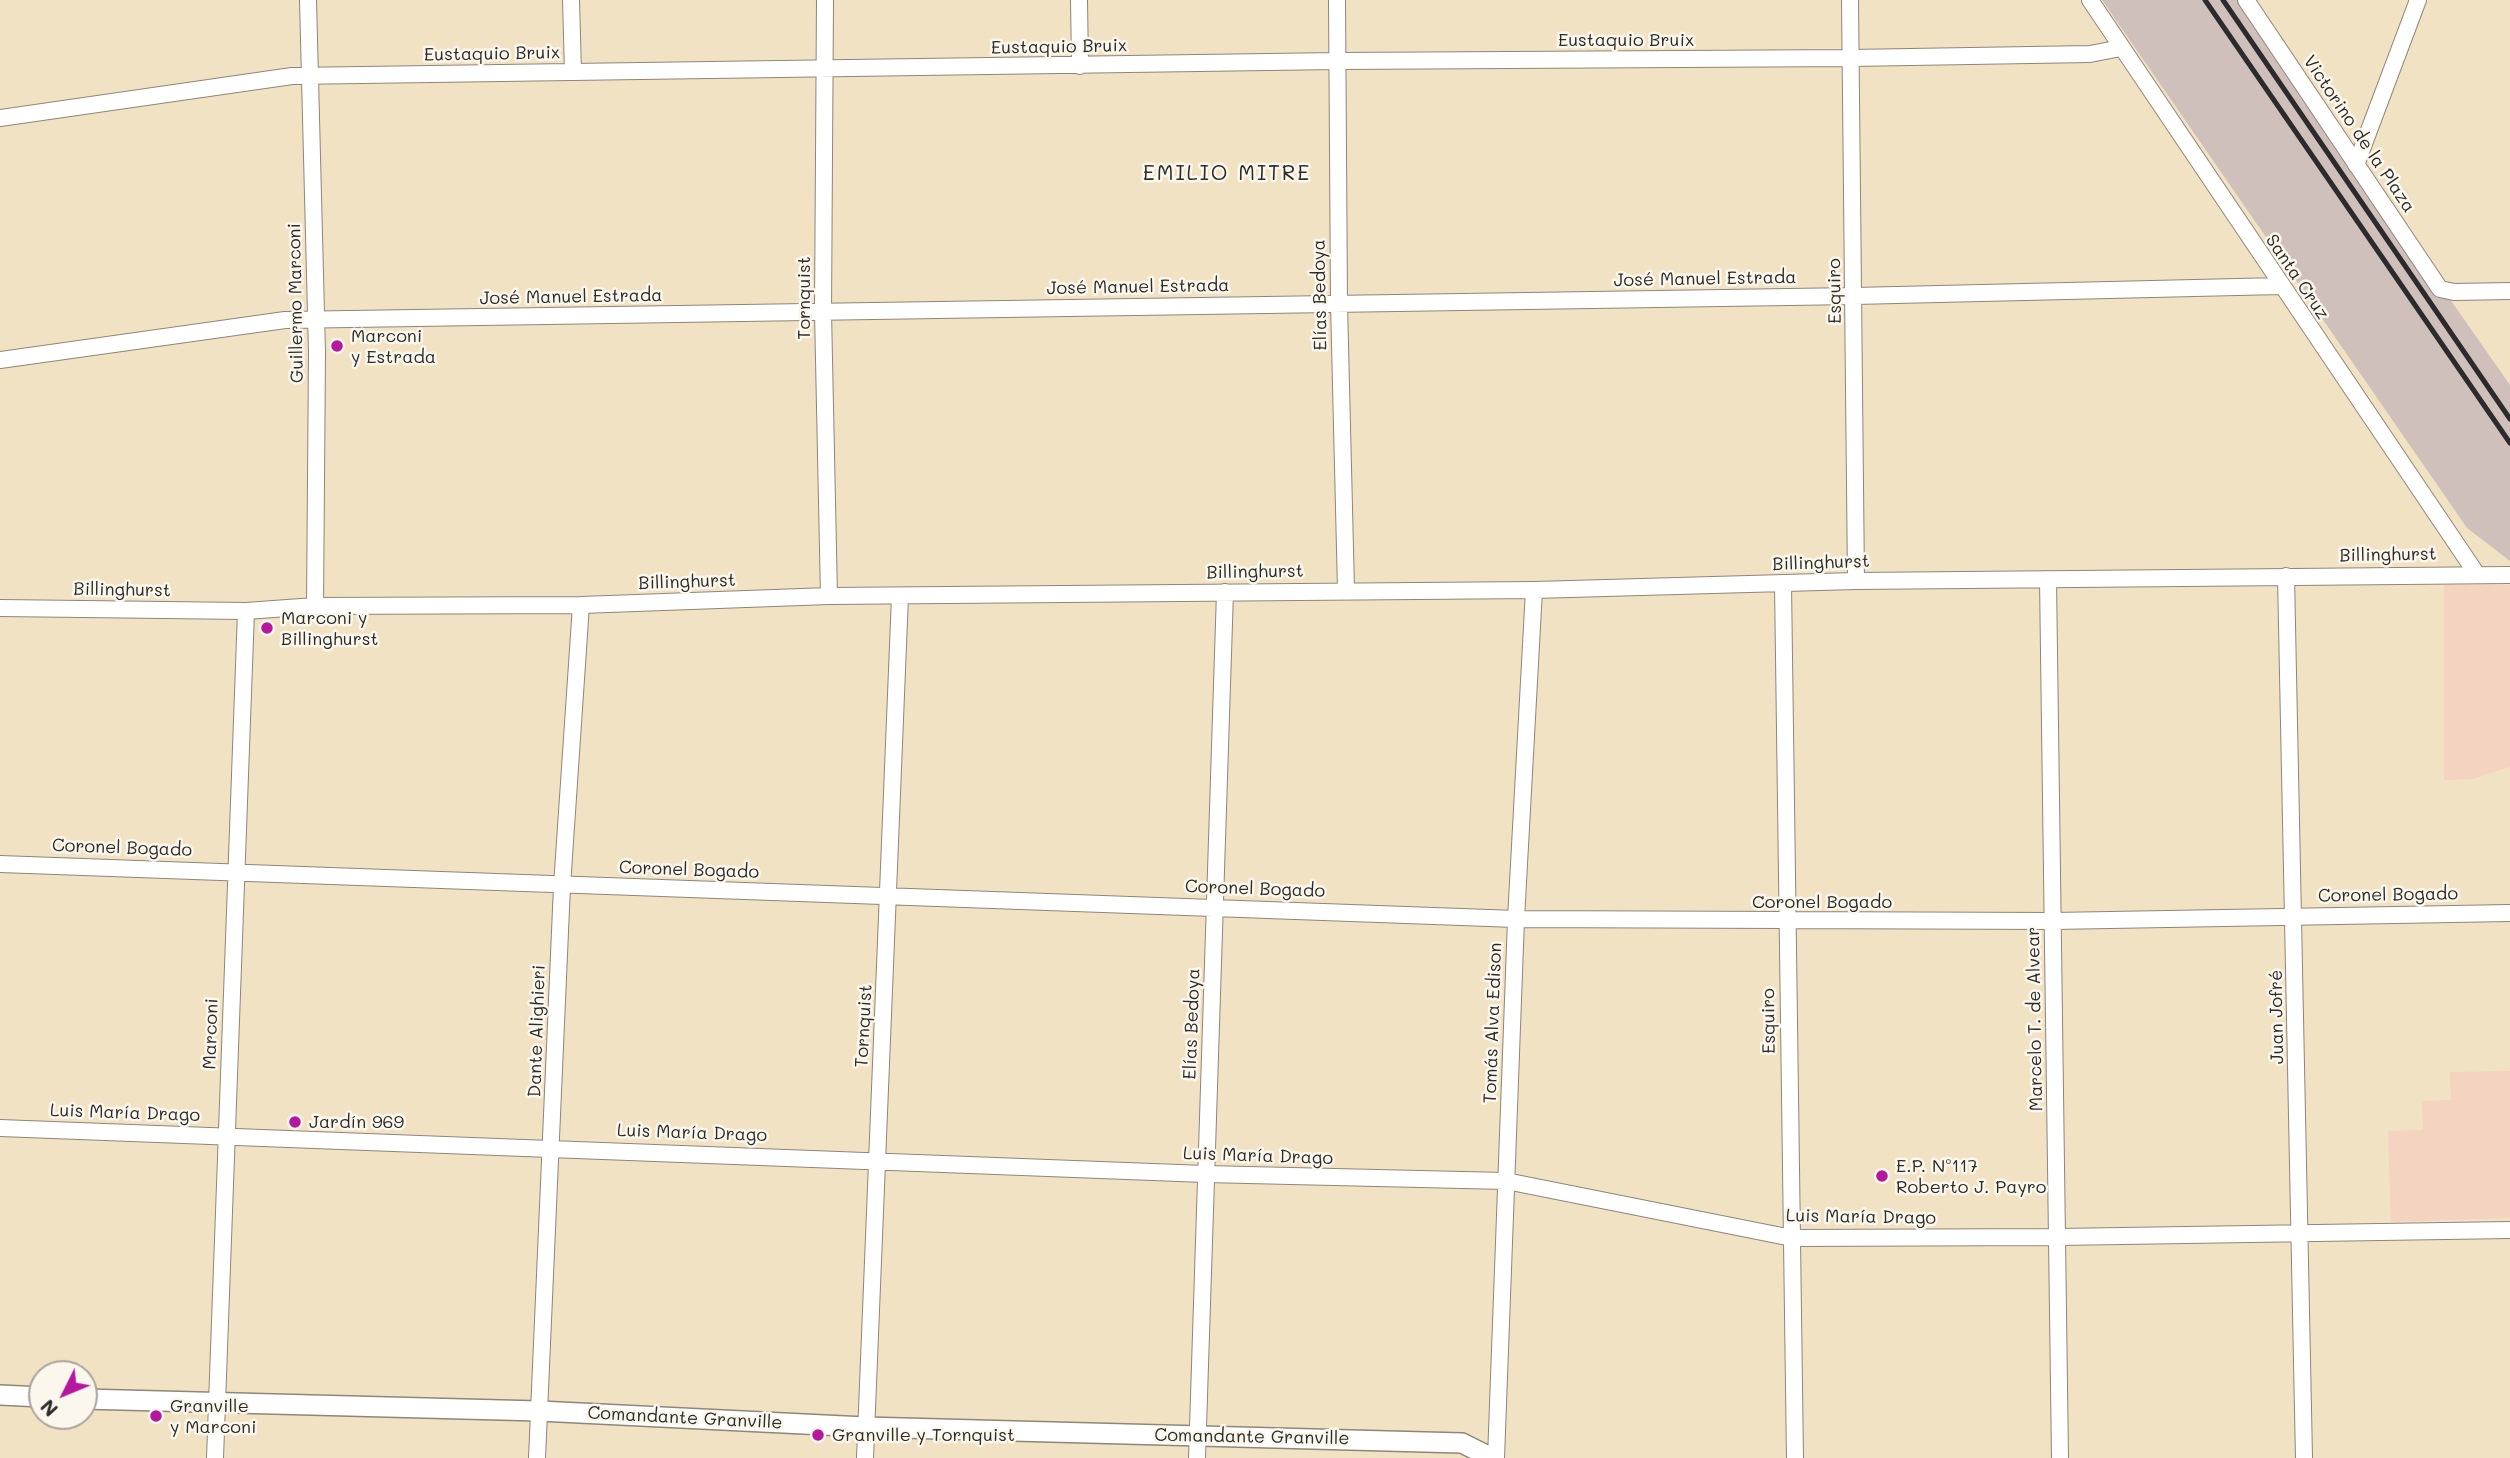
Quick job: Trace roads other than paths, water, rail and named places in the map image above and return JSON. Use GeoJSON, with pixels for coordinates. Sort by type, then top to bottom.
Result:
{"type":"FeatureCollection","features":[{"type":"Feature","properties":{"kind":"street","name":"Guillermo Marconi"},"geometry":{"type":"LineString","coordinates":[[308,0],[316,320],[315,606]]}},
{"type":"Feature","properties":{"kind":"street"},"geometry":{"type":"LineString","coordinates":[[571,0],[573,72]]}},
{"type":"Feature","properties":{"kind":"street","name":"Tornquist"},"geometry":{"type":"LineString","coordinates":[[824,0],[823,312],[829,596]]}},
{"type":"Feature","properties":{"kind":"street"},"geometry":{"type":"LineString","coordinates":[[1079,0],[1080,66]]}},
{"type":"Feature","properties":{"kind":"street","name":"Elías Bedoya"},"geometry":{"type":"LineString","coordinates":[[1337,0],[1339,303],[1346,590]]}},
{"type":"Feature","properties":{"kind":"street","name":"Esquiro"},"geometry":{"type":"LineString","coordinates":[[1850,0],[1856,581]]}},
{"type":"Feature","properties":{"kind":"street","name":"Santa Cruz"},"geometry":{"type":"LineString","coordinates":[[2090,0],[2280,286],[2476,573]]}},
{"type":"Feature","properties":{"kind":"street","name":"Victorino de la Plaza"},"geometry":{"type":"LineString","coordinates":[[2246,0],[2440,289],[2454,292],[2510,291]]}},
{"type":"Feature","properties":{"kind":"street"},"geometry":{"type":"LineString","coordinates":[[2356,165],[2418,0]]}},
{"type":"Feature","properties":{"kind":"street","name":"Eustaquio Bruix"},"geometry":{"type":"LineString","coordinates":[[0,118],[309,76],[1338,61],[1851,58],[2090,54],[2121,48]]}},
{"type":"Feature","properties":{"kind":"street","name":"José Manuel Estrada"},"geometry":{"type":"LineString","coordinates":[[0,360],[285,320],[1854,296],[2280,286]]}},
{"type":"Feature","properties":{"kind":"street","name":"Billinghurst"},"geometry":{"type":"LineString","coordinates":[[0,608],[246,611],[315,606],[580,606],[829,596],[1534,590],[1856,581],[2476,573],[2510,575]]}},
{"type":"Feature","properties":{"kind":"street","name":"Juan Jofré"},"geometry":{"type":"LineString","coordinates":[[2287,576],[2304,1458]]}},
{"type":"Feature","properties":{"kind":"street","name":"Marcelo T. de Alvear"},"geometry":{"type":"LineString","coordinates":[[2048,579],[2060,1458]]}},
{"type":"Feature","properties":{"kind":"street","name":"Esquiro"},"geometry":{"type":"LineString","coordinates":[[1783,584],[1795,1458]]}},
{"type":"Feature","properties":{"kind":"street","name":"Tomás Alva Edison"},"geometry":{"type":"LineString","coordinates":[[1494,1458],[1516,919],[1534,590]]}},
{"type":"Feature","properties":{"kind":"street","name":"Elías Bedoya"},"geometry":{"type":"LineString","coordinates":[[1197,1458],[1225,592]]}},
{"type":"Feature","properties":{"kind":"street","name":"Tornquist"},"geometry":{"type":"LineString","coordinates":[[865,1458],[876,1160],[890,895],[900,596]]}},
{"type":"Feature","properties":{"kind":"street","name":"Dante Alighieri"},"geometry":{"type":"LineString","coordinates":[[537,1458],[562,886],[580,606]]}},
{"type":"Feature","properties":{"kind":"street","name":"Marconi"},"geometry":{"type":"LineString","coordinates":[[215,1458],[246,611]]}},
{"type":"Feature","properties":{"kind":"street","name":"Coronel Bogado"},"geometry":{"type":"LineString","coordinates":[[0,864],[1516,919],[2053,921],[2294,915],[2510,914]]}},
{"type":"Feature","properties":{"kind":"street","name":"Luis María Drago"},"geometry":{"type":"LineString","coordinates":[[0,1128],[1205,1174],[1506,1181],[1792,1238],[2510,1230]]}},
{"type":"Feature","properties":{"kind":"street"},"geometry":{"type":"LineString","coordinates":[[0,1395],[28,1396]]}},
{"type":"Feature","properties":{"kind":"street","name":"Comandante Granville"},"geometry":{"type":"LineString","coordinates":[[98,1399],[539,1411],[865,1427],[1462,1443],[1494,1458]]}},
{"type":"Feature","properties":{"kind":"railway"},"geometry":{"type":"LineString","coordinates":[[2205,0],[2510,443]]}},
{"type":"Feature","properties":{"kind":"railway"},"geometry":{"type":"LineString","coordinates":[[2223,0],[2510,419]]}},
{"type":"Feature","properties":{"kind":"place","name":"Marconi y Estrada"},"geometry":{"type":"Point","coordinates":[337,346]}},
{"type":"Feature","properties":{"kind":"place","name":"Marconi y Billinghurst"},"geometry":{"type":"Point","coordinates":[267,628]}},
{"type":"Feature","properties":{"kind":"place","name":"Jardín 969"},"geometry":{"type":"Point","coordinates":[295,1122]}},
{"type":"Feature","properties":{"kind":"place","name":"E.P. Nº117 Roberto J. Payro"},"geometry":{"type":"Point","coordinates":[1882,1176]}},
{"type":"Feature","properties":{"kind":"place","name":"Granville y Marconi"},"geometry":{"type":"Point","coordinates":[156,1416]}},
{"type":"Feature","properties":{"kind":"place","name":"Granville y Tornquist"},"geometry":{"type":"Point","coordinates":[818,1435]}},
{"type":"Feature","properties":{"kind":"district","name":"EMILIO MITRE"},"geometry":{"type":"Point","coordinates":[1227,174]}}]}
